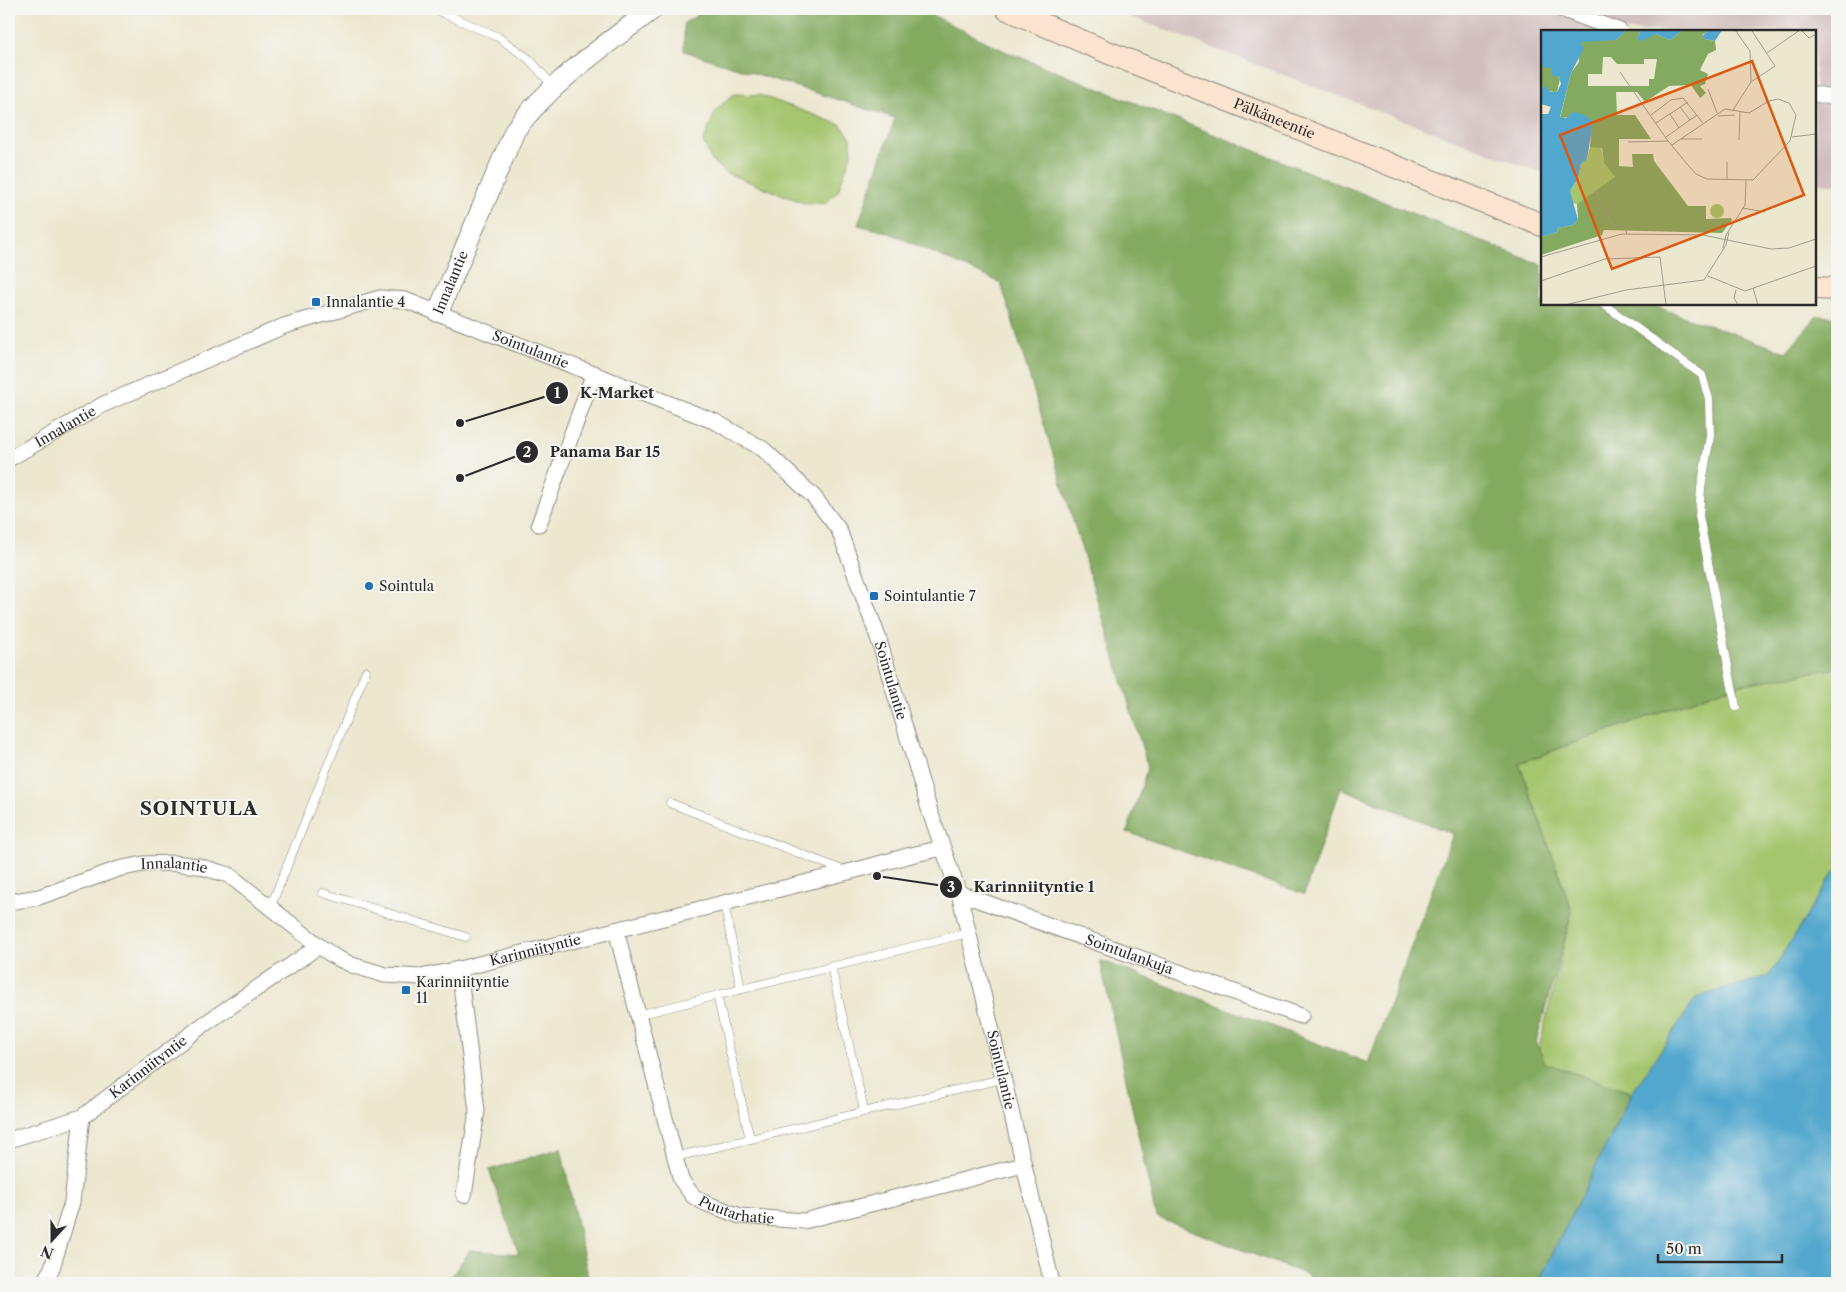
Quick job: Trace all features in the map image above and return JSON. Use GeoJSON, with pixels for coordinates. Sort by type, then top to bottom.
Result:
{"type":"FeatureCollection","features":[{"type":"Feature","properties":{"kind":"main road","name":"Pälkäneentie"},"geometry":{"type":"LineString","coordinates":[[1007,9],[1106,52],[1541,225]]}},
{"type":"Feature","properties":{"kind":"main road"},"geometry":{"type":"LineString","coordinates":[[1816,288],[1837,289]]}},
{"type":"Feature","properties":{"kind":"street","name":"Innalantie"},"geometry":{"type":"LineString","coordinates":[[9,459],[102,405],[284,326],[380,298],[405,300],[438,312],[514,130],[530,110],[594,53],[653,9]]}},
{"type":"Feature","properties":{"kind":"street"},"geometry":{"type":"LineString","coordinates":[[1561,9],[1617,30]]}},
{"type":"Feature","properties":{"kind":"street"},"geometry":{"type":"LineString","coordinates":[[1816,94],[1837,98]]}},
{"type":"Feature","properties":{"kind":"street","name":"Sointulantie"},"geometry":{"type":"LineString","coordinates":[[438,312],[716,422],[764,448],[814,497],[839,530],[878,637],[959,894],[1052,1283]]}},
{"type":"Feature","properties":{"kind":"street"},"geometry":{"type":"LineString","coordinates":[[539,524],[594,373]]}},
{"type":"Feature","properties":{"kind":"street","name":"Karinniityntie"},"geometry":{"type":"LineString","coordinates":[[9,1140],[82,1117],[203,1025],[318,946],[352,965],[385,975],[421,977],[943,848]]}},
{"type":"Feature","properties":{"kind":"street","name":"Innalantie"},"geometry":{"type":"LineString","coordinates":[[9,902],[39,897],[118,869],[143,864],[174,863],[198,866],[229,875],[318,946]]}},
{"type":"Feature","properties":{"kind":"street","name":"Sointulankuja"},"geometry":{"type":"LineString","coordinates":[[959,894],[1301,1016]]}},
{"type":"Feature","properties":{"kind":"street","name":"Puutarhatie"},"geometry":{"type":"LineString","coordinates":[[616,930],[681,1180],[693,1196],[705,1203],[740,1216],[804,1221],[1023,1165]]}},
{"type":"Feature","properties":{"kind":"street"},"geometry":{"type":"LineString","coordinates":[[459,969],[477,1111],[464,1195]]}},
{"type":"Feature","properties":{"kind":"street"},"geometry":{"type":"LineString","coordinates":[[43,1283],[52,1268],[72,1202],[82,1117]]}},
{"type":"Feature","properties":{"kind":"lane"},"geometry":{"type":"LineString","coordinates":[[434,9],[480,27],[510,44],[529,59],[555,88]]}},
{"type":"Feature","properties":{"kind":"lane"},"geometry":{"type":"LineString","coordinates":[[1604,305],[1702,375],[1709,399],[1710,436],[1701,488],[1699,516],[1736,707]]}},
{"type":"Feature","properties":{"kind":"lane"},"geometry":{"type":"LineString","coordinates":[[270,908],[366,671]]}},
{"type":"Feature","properties":{"kind":"lane"},"geometry":{"type":"LineString","coordinates":[[670,803],[848,872]]}},
{"type":"Feature","properties":{"kind":"lane"},"geometry":{"type":"LineString","coordinates":[[323,893],[466,937]]}},
{"type":"Feature","properties":{"kind":"lane"},"geometry":{"type":"LineString","coordinates":[[724,903],[741,989]]}},
{"type":"Feature","properties":{"kind":"lane"},"geometry":{"type":"LineString","coordinates":[[638,1015],[968,933]]}},
{"type":"Feature","properties":{"kind":"lane"},"geometry":{"type":"LineString","coordinates":[[831,966],[864,1111]]}},
{"type":"Feature","properties":{"kind":"lane"},"geometry":{"type":"LineString","coordinates":[[717,995],[750,1139]]}},
{"type":"Feature","properties":{"kind":"lane"},"geometry":{"type":"LineString","coordinates":[[675,1157],[1002,1079]]}},
{"type":"Feature","properties":{"kind":"shaded area"},"geometry":{"type":"Polygon","coordinates":[[[1110,9],[1837,9],[1837,185],[1816,182],[1816,30],[1541,30],[1541,173],[1110,9]]]}},
{"type":"Feature","properties":{"kind":"green space"},"geometry":{"type":"Polygon","coordinates":[[[708,9],[920,9],[1007,52],[1541,265],[1541,305],[1651,305],[1786,352],[1817,316],[1837,317],[1837,668],[1732,686],[1519,763],[1572,911],[1536,1043],[1545,1063],[1632,1093],[1538,1283],[1307,1283],[1310,1276],[1156,1217],[1100,960],[1368,1063],[1453,834],[1341,788],[1304,894],[1127,832],[1148,767],[1001,283],[887,232],[858,225],[895,118],[684,51],[684,23],[708,9]]]}},
{"type":"Feature","properties":{"kind":"green space"},"geometry":{"type":"Polygon","coordinates":[[[734,94],[760,95],[841,125],[851,138],[852,152],[838,191],[826,203],[807,204],[726,173],[712,161],[703,142],[716,110],[734,94]]]}},
{"type":"Feature","properties":{"kind":"green space"},"geometry":{"type":"Polygon","coordinates":[[[1837,668],[1837,869],[1769,976],[1697,997],[1632,1093],[1544,1063],[1538,1052],[1572,911],[1519,763],[1732,686],[1837,668]]]}},
{"type":"Feature","properties":{"kind":"green space"},"geometry":{"type":"Polygon","coordinates":[[[561,1148],[589,1281],[596,1283],[447,1283],[470,1250],[519,1254],[489,1170],[561,1148]]]}},
{"type":"Feature","properties":{"kind":"water"},"geometry":{"type":"Polygon","coordinates":[[[1837,869],[1837,1283],[1538,1283],[1632,1093],[1697,997],[1769,976],[1837,869]]]}},
{"type":"Feature","properties":{"kind":"place","name":"Innalantie 4"},"geometry":{"type":"Point","coordinates":[316,302]}},
{"type":"Feature","properties":{"kind":"place","name":"K-Market"},"geometry":{"type":"Point","coordinates":[460,423]}},
{"type":"Feature","properties":{"kind":"place","name":"Panama Bar 15"},"geometry":{"type":"Point","coordinates":[460,478]}},
{"type":"Feature","properties":{"kind":"place","name":"Sointula"},"geometry":{"type":"Point","coordinates":[369,586]}},
{"type":"Feature","properties":{"kind":"place","name":"Sointulantie 7"},"geometry":{"type":"Point","coordinates":[874,596]}},
{"type":"Feature","properties":{"kind":"place","name":"Karinniityntie 1"},"geometry":{"type":"Point","coordinates":[877,876]}},
{"type":"Feature","properties":{"kind":"place","name":"Karinniityntie 11"},"geometry":{"type":"Point","coordinates":[406,990]}},
{"type":"Feature","properties":{"kind":"district","name":"SOINTULA"},"geometry":{"type":"Point","coordinates":[199,808]}}]}
